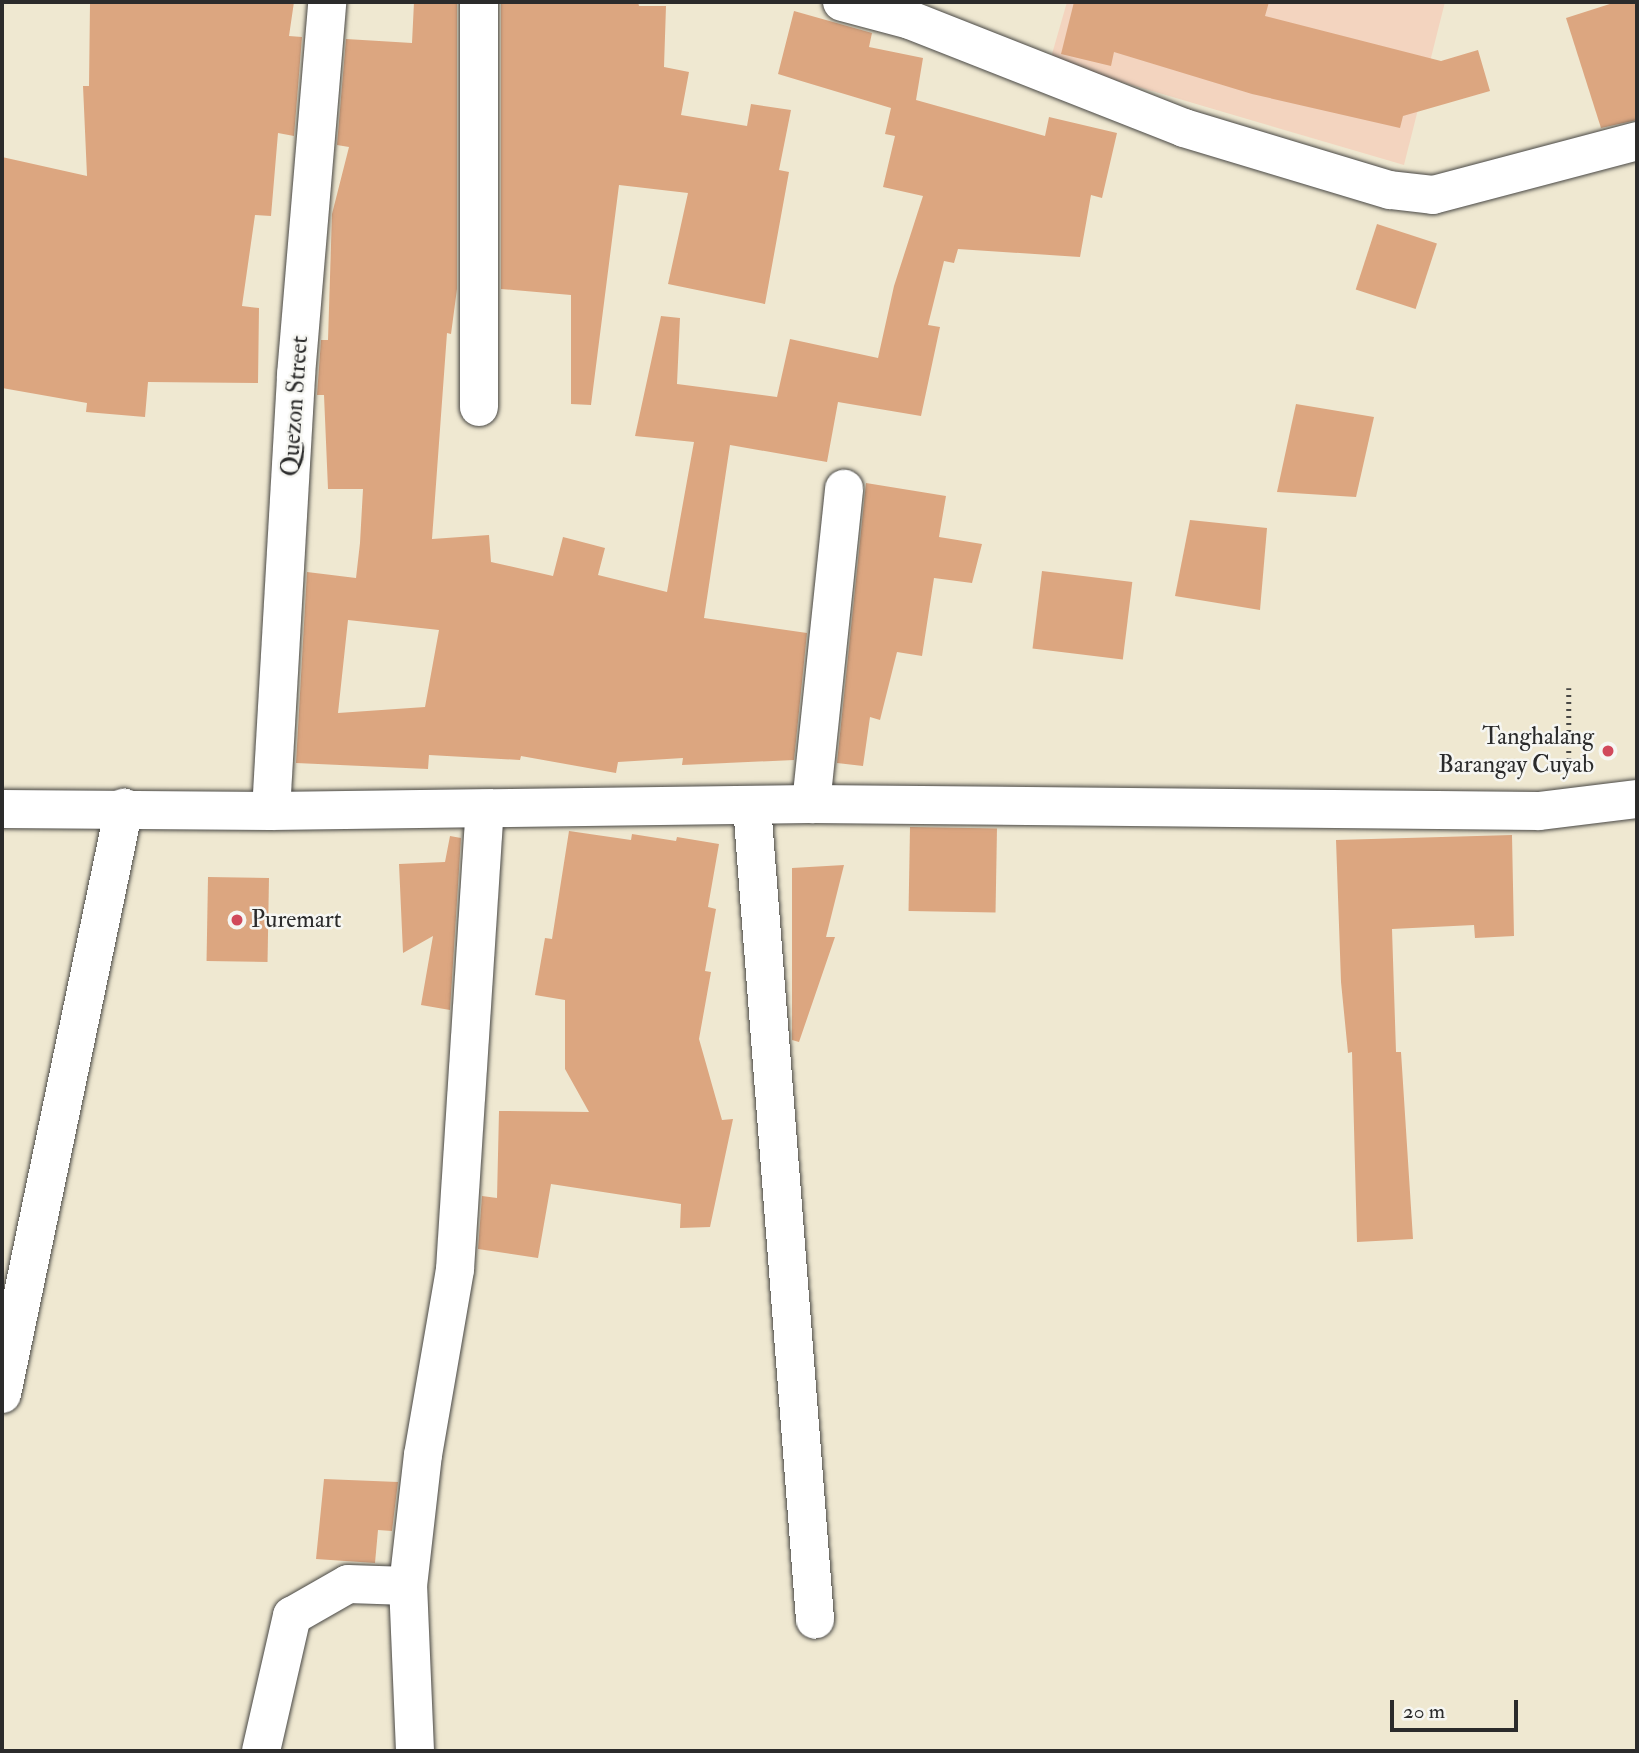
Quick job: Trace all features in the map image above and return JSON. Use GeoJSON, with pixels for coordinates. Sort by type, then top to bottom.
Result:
{"type":"FeatureCollection","features":[{"type":"Feature","properties":{"kind":"street","name":"Quezon Street"},"geometry":{"type":"LineString","coordinates":[[271,811],[296,374],[327,2]]}},
{"type":"Feature","properties":{"kind":"street"},"geometry":{"type":"LineString","coordinates":[[479,2],[479,407]]}},
{"type":"Feature","properties":{"kind":"street"},"geometry":{"type":"LineString","coordinates":[[842,2],[910,20],[1184,128],[1390,190],[1433,195],[1637,141]]}},
{"type":"Feature","properties":{"kind":"street"},"geometry":{"type":"LineString","coordinates":[[811,804],[844,488]]}},
{"type":"Feature","properties":{"kind":"street"},"geometry":{"type":"LineString","coordinates":[[2,809],[271,811],[811,804],[1181,811],[1539,811],[1637,799]]}},
{"type":"Feature","properties":{"kind":"street"},"geometry":{"type":"LineString","coordinates":[[752,806],[815,1620]]}},
{"type":"Feature","properties":{"kind":"street"},"geometry":{"type":"LineString","coordinates":[[2,1394],[124,808]]}},
{"type":"Feature","properties":{"kind":"street"},"geometry":{"type":"LineString","coordinates":[[415,1751],[408,1586],[423,1455],[455,1269],[485,809]]}},
{"type":"Feature","properties":{"kind":"street"},"geometry":{"type":"LineString","coordinates":[[261,1751],[292,1616],[348,1584],[408,1586]]}},
{"type":"Feature","properties":{"kind":"path"},"geometry":{"type":"LineString","coordinates":[[1569,688],[1569,807]]}},
{"type":"Feature","properties":{"kind":"shaded area"},"geometry":{"type":"Polygon","coordinates":[[[1067,2],[1445,2],[1404,165],[1050,61],[1067,2]]]}},
{"type":"Feature","properties":{"kind":"building"},"geometry":{"type":"Polygon","coordinates":[[[90,2],[294,2],[289,36],[302,37],[294,136],[278,133],[271,216],[255,215],[242,306],[259,308],[258,383],[148,382],[145,417],[86,412],[87,403],[2,388],[2,157],[87,176],[83,86],[89,86],[90,2]]]}},
{"type":"Feature","properties":{"kind":"building"},"geometry":{"type":"Polygon","coordinates":[[[414,2],[457,2],[457,289],[451,334],[447,333],[432,539],[489,535],[491,562],[553,576],[563,537],[605,548],[598,575],[667,592],[694,442],[635,436],[661,316],[680,318],[677,384],[777,397],[790,339],[878,358],[894,286],[923,196],[883,187],[895,136],[885,134],[891,108],[778,74],[794,11],[872,33],[869,47],[923,58],[916,100],[1045,136],[1049,117],[1117,133],[1102,198],[1091,195],[1080,257],[958,249],[954,263],[944,261],[928,325],[940,327],[921,416],[838,402],[827,462],[730,445],[704,618],[807,633],[794,760],[682,765],[683,758],[618,762],[616,773],[521,756],[520,760],[429,755],[428,769],[296,763],[307,572],[356,578],[360,543],[363,489],[328,489],[324,395],[317,395],[321,340],[328,340],[332,214],[349,147],[337,145],[346,39],[412,43],[414,2]],[[348,620],[338,713],[425,707],[439,630],[348,620]]]}},
{"type":"Feature","properties":{"kind":"building"},"geometry":{"type":"Polygon","coordinates":[[[501,2],[638,2],[639,6],[666,6],[664,67],[689,72],[681,115],[747,126],[751,104],[791,110],[779,170],[789,172],[765,304],[668,284],[688,193],[619,185],[591,405],[571,404],[571,295],[501,289],[501,2]]]}},
{"type":"Feature","properties":{"kind":"building"},"geometry":{"type":"Polygon","coordinates":[[[1074,2],[1269,2],[1265,16],[1441,61],[1478,50],[1490,91],[1403,116],[1400,128],[1252,94],[1114,52],[1111,66],[1061,54],[1074,2]]]}},
{"type":"Feature","properties":{"kind":"building"},"geometry":{"type":"Polygon","coordinates":[[[1616,2],[1637,2],[1637,120],[1601,128],[1566,18],[1616,2]]]}},
{"type":"Feature","properties":{"kind":"building"},"geometry":{"type":"Polygon","coordinates":[[[1377,224],[1437,243],[1416,309],[1356,290],[1377,224]]]}},
{"type":"Feature","properties":{"kind":"building"},"geometry":{"type":"Polygon","coordinates":[[[1296,404],[1374,417],[1356,497],[1277,492],[1296,404]]]}},
{"type":"Feature","properties":{"kind":"building"},"geometry":{"type":"Polygon","coordinates":[[[866,483],[946,496],[939,537],[982,544],[972,583],[934,578],[922,656],[897,652],[880,720],[870,717],[863,766],[837,763],[866,483]]]}},
{"type":"Feature","properties":{"kind":"building"},"geometry":{"type":"Polygon","coordinates":[[[1190,520],[1267,528],[1260,610],[1175,596],[1190,520]]]}},
{"type":"Feature","properties":{"kind":"building"},"geometry":{"type":"Polygon","coordinates":[[[1042,571],[1132,582],[1123,660],[1032,648],[1042,571]]]}},
{"type":"Feature","properties":{"kind":"building"},"geometry":{"type":"Polygon","coordinates":[[[910,827],[997,829],[996,913],[909,911],[910,827]]]}},
{"type":"Feature","properties":{"kind":"building"},"geometry":{"type":"Polygon","coordinates":[[[569,831],[631,840],[632,834],[676,841],[677,837],[719,844],[708,907],[716,909],[705,971],[711,972],[699,1039],[722,1120],[733,1119],[710,1227],[680,1228],[681,1204],[551,1184],[538,1258],[478,1249],[482,1196],[497,1198],[499,1111],[589,1112],[565,1069],[565,1000],[535,995],[545,938],[552,939],[569,831]]]}},
{"type":"Feature","properties":{"kind":"building"},"geometry":{"type":"Polygon","coordinates":[[[1512,835],[1514,936],[1475,938],[1474,925],[1392,929],[1396,1052],[1401,1052],[1413,1239],[1357,1242],[1352,1052],[1348,1053],[1341,982],[1336,840],[1512,835]]]}},
{"type":"Feature","properties":{"kind":"building"},"geometry":{"type":"Polygon","coordinates":[[[450,836],[461,838],[450,1010],[421,1005],[433,936],[403,953],[399,864],[445,862],[450,836]]]}},
{"type":"Feature","properties":{"kind":"building"},"geometry":{"type":"Polygon","coordinates":[[[844,865],[826,937],[835,937],[799,1042],[792,1040],[792,868],[844,865]]]}},
{"type":"Feature","properties":{"kind":"building","name":"Puremart"},"geometry":{"type":"Polygon","coordinates":[[[208,877],[269,878],[268,962],[207,961],[208,877]]]}},
{"type":"Feature","properties":{"kind":"building"},"geometry":{"type":"Polygon","coordinates":[[[324,1479],[398,1482],[392,1531],[378,1530],[375,1563],[316,1559],[324,1479]]]}},
{"type":"Feature","properties":{"kind":"place","name":"Tanghalang Barangay Cuyab"},"geometry":{"type":"Point","coordinates":[1608,751]}},
{"type":"Feature","properties":{"kind":"place","name":"Puremart"},"geometry":{"type":"Point","coordinates":[237,920]}}]}
